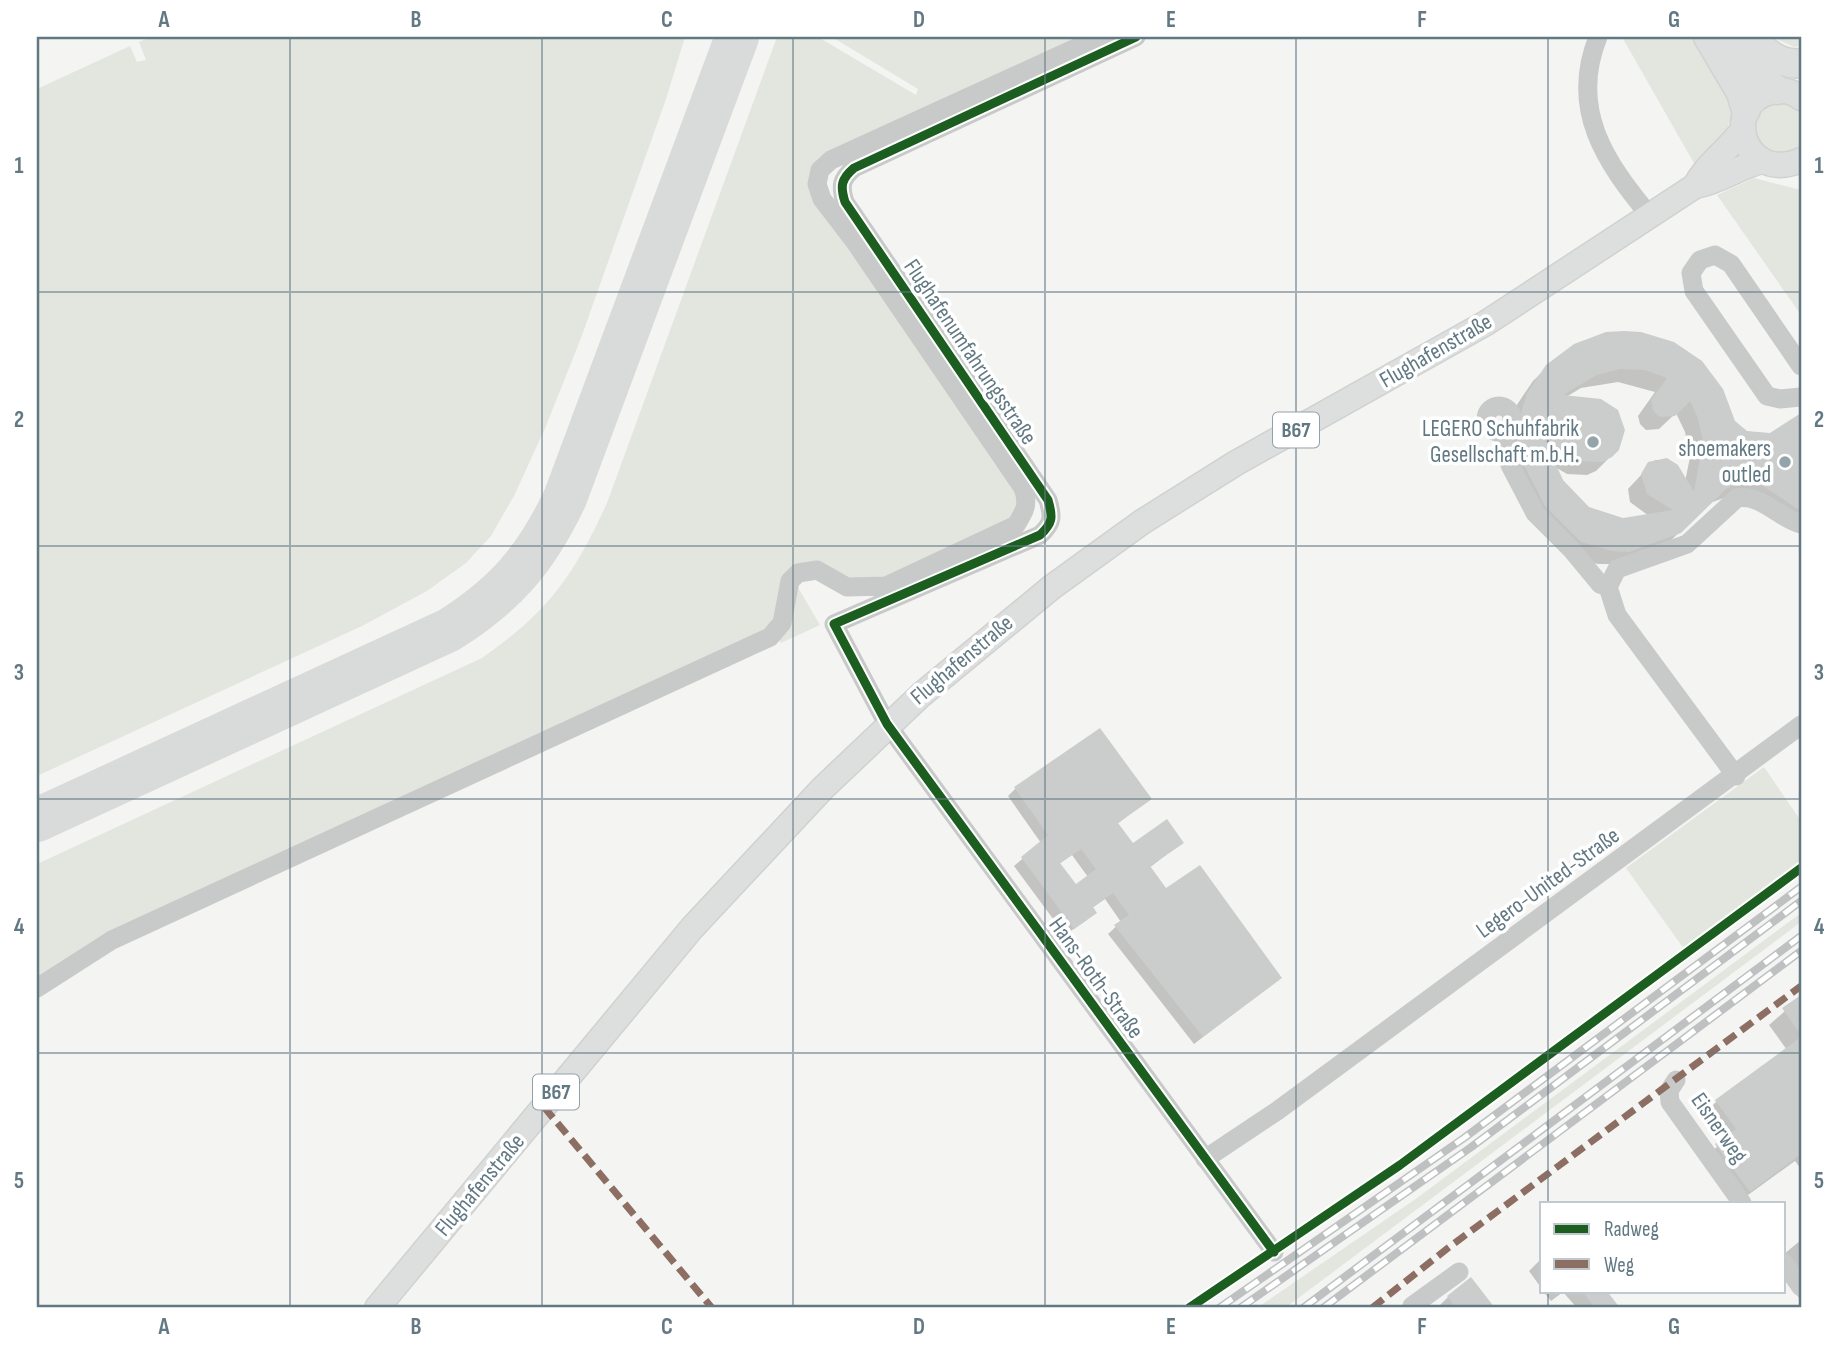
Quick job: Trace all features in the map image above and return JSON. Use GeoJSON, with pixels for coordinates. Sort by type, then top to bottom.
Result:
{"type":"FeatureCollection","features":[{"type":"Feature","properties":{"kind":"highway"},"geometry":{"type":"LineString","coordinates":[[1708,37],[1741,93],[1745,120]]}},
{"type":"Feature","properties":{"kind":"highway"},"geometry":{"type":"LineString","coordinates":[[1728,37],[1755,74],[1794,93]]}},
{"type":"Feature","properties":{"kind":"highway"},"geometry":{"type":"LineString","coordinates":[[1751,37],[1768,55],[1801,63]]}},
{"type":"Feature","properties":{"kind":"main road","name":"Flughafenstraße"},"geometry":{"type":"LineString","coordinates":[[1695,186],[1703,172],[1733,144],[1757,98],[1794,93]]}},
{"type":"Feature","properties":{"kind":"main road","name":"Flughafenstraße"},"geometry":{"type":"LineString","coordinates":[[1745,120],[1752,153],[1788,165]]}},
{"type":"Feature","properties":{"kind":"main road","name":"Flughafenstraße"},"geometry":{"type":"LineString","coordinates":[[377,1308],[692,928],[786,825],[887,724],[1029,605],[1142,522],[1236,463],[1458,341],[1695,186],[1710,183],[1746,165],[1788,165]]}},
{"type":"Feature","properties":{"kind":"street"},"geometry":{"type":"LineString","coordinates":[[37,988],[112,940],[770,637],[782,623],[790,581],[817,570],[847,587],[886,586],[1016,525],[1025,512],[1027,500],[1023,488],[822,199],[817,184],[820,170],[831,160],[1100,37]]}},
{"type":"Feature","properties":{"kind":"street","name":"Flughafenumfahrungsstraße"},"geometry":{"type":"LineString","coordinates":[[887,724],[834,624],[1040,535],[1049,526],[1053,516],[1048,500],[845,202],[841,188],[843,177],[855,168],[1136,37]]}},
{"type":"Feature","properties":{"kind":"street"},"geometry":{"type":"LineString","coordinates":[[1598,37],[1591,54],[1586,96],[1597,140],[1628,190],[1650,216]]}},
{"type":"Feature","properties":{"kind":"street"},"geometry":{"type":"LineString","coordinates":[[1801,366],[1731,264],[1715,255],[1700,260],[1691,272],[1694,291],[1767,396],[1780,399],[1801,397]]}},
{"type":"Feature","properties":{"kind":"street"},"geometry":{"type":"LineString","coordinates":[[1502,433],[1514,474],[1535,513],[1571,549],[1600,584],[1608,587]]}},
{"type":"Feature","properties":{"kind":"street"},"geometry":{"type":"LineString","coordinates":[[1736,776],[1617,615],[1608,587],[1617,569],[1687,544],[1737,498],[1747,497],[1762,502],[1787,520],[1801,524]]}},
{"type":"Feature","properties":{"kind":"street","name":"Hans-Roth-Straße"},"geometry":{"type":"LineString","coordinates":[[887,724],[1274,1252]]}},
{"type":"Feature","properties":{"kind":"street","name":"Legero-United-Straße"},"geometry":{"type":"LineString","coordinates":[[1205,1159],[1322,1078],[1736,776],[1801,725]]}},
{"type":"Feature","properties":{"kind":"street","name":"Eisnerweg"},"geometry":{"type":"LineString","coordinates":[[1676,1080],[1669,1091],[1670,1102],[1741,1202]]}},
{"type":"Feature","properties":{"kind":"street"},"geometry":{"type":"LineString","coordinates":[[1786,1266],[1801,1287]]}},
{"type":"Feature","properties":{"kind":"street"},"geometry":{"type":"LineString","coordinates":[[1413,1308],[1412,1306],[1459,1272]]}},
{"type":"Feature","properties":{"kind":"shaded area"},"geometry":{"type":"Polygon","coordinates":[[[151,37],[685,37],[666,99],[581,338],[546,426],[515,494],[491,536],[466,563],[427,591],[362,626],[37,776],[37,89],[130,46],[137,62],[146,60],[139,42],[151,37]]]}},
{"type":"Feature","properties":{"kind":"shaded area"},"geometry":{"type":"Polygon","coordinates":[[[777,37],[818,37],[916,95],[918,89],[832,37],[1090,37],[814,169],[1020,496],[1012,520],[920,567],[882,579],[852,581],[818,565],[799,564],[787,570],[772,627],[37,983],[37,864],[482,658],[525,624],[557,591],[583,552],[607,503],[777,37]]]}},
{"type":"Feature","properties":{"kind":"shaded area"},"geometry":{"type":"Polygon","coordinates":[[[1622,37],[1693,37],[1724,89],[1730,102],[1731,115],[1726,129],[1715,146],[1695,165],[1622,37]]]}},
{"type":"Feature","properties":{"kind":"shaded area"},"geometry":{"type":"Polygon","coordinates":[[[1772,37],[1801,37],[1801,46],[1794,47],[1772,37]]]}},
{"type":"Feature","properties":{"kind":"shaded area"},"geometry":{"type":"Polygon","coordinates":[[[1771,99],[1801,107],[1801,147],[1786,156],[1759,148],[1751,119],[1771,99]]]}},
{"type":"Feature","properties":{"kind":"shaded area"},"geometry":{"type":"Polygon","coordinates":[[[1754,178],[1801,190],[1801,315],[1717,195],[1754,178]]]}},
{"type":"Feature","properties":{"kind":"shaded area"},"geometry":{"type":"Polygon","coordinates":[[[796,584],[820,625],[781,643],[778,639],[792,613],[796,584]]]}},
{"type":"Feature","properties":{"kind":"shaded area"},"geometry":{"type":"Polygon","coordinates":[[[1764,767],[1801,821],[1801,862],[1684,949],[1626,868],[1764,767]]]}},
{"type":"Feature","properties":{"kind":"shaded area"},"geometry":{"type":"Polygon","coordinates":[[[1801,913],[1801,922],[1285,1308],[1257,1308],[1417,1198],[1801,913]]]}},
{"type":"Feature","properties":{"kind":"building","name":"LEGERO Schuhfabrik Gesellschaft m.b.H."},"geometry":{"type":"Polygon","coordinates":[[[1606,332],[1641,332],[1674,342],[1702,361],[1723,389],[1735,421],[1747,431],[1770,433],[1801,413],[1801,511],[1763,486],[1740,482],[1726,489],[1681,533],[1629,552],[1612,551],[1581,542],[1545,506],[1522,461],[1517,427],[1527,393],[1546,365],[1574,344],[1606,332]],[[1620,369],[1597,375],[1563,395],[1601,399],[1618,410],[1625,430],[1619,450],[1612,457],[1602,462],[1581,461],[1544,438],[1563,480],[1589,507],[1623,518],[1673,510],[1647,494],[1641,474],[1648,462],[1667,458],[1678,465],[1694,492],[1703,442],[1698,418],[1690,401],[1675,416],[1660,417],[1653,410],[1651,400],[1667,378],[1645,370],[1620,369]]]}},
{"type":"Feature","properties":{"kind":"building"},"geometry":{"type":"Polygon","coordinates":[[[1100,728],[1152,799],[1118,823],[1133,843],[1167,819],[1184,843],[1150,866],[1166,888],[1200,865],[1282,978],[1203,1037],[1114,925],[1129,915],[1113,893],[1093,907],[1097,913],[1074,929],[1021,857],[1048,835],[1014,787],[1100,728]],[[1081,849],[1060,863],[1076,884],[1096,869],[1081,849]]]}},
{"type":"Feature","properties":{"kind":"building"},"geometry":{"type":"Polygon","coordinates":[[[1801,995],[1801,1035],[1782,1008],[1801,995]]]}},
{"type":"Feature","properties":{"kind":"building"},"geometry":{"type":"Polygon","coordinates":[[[1801,1037],[1801,1154],[1750,1192],[1715,1144],[1736,1129],[1715,1100],[1801,1037]]]}},
{"type":"Feature","properties":{"kind":"building"},"geometry":{"type":"Polygon","coordinates":[[[1471,1277],[1495,1308],[1456,1308],[1447,1296],[1471,1277]]]}},
{"type":"Feature","properties":{"kind":"building"},"geometry":{"type":"Polygon","coordinates":[[[1583,1292],[1608,1292],[1620,1308],[1595,1308],[1583,1292]]]}},
{"type":"Feature","properties":{"kind":"taxiway"},"geometry":{"type":"LineString","coordinates":[[37,820],[449,630],[487,603],[518,573],[543,539],[565,498],[737,37]]}},
{"type":"Feature","properties":{"kind":"railway"},"geometry":{"type":"LineString","coordinates":[[1219,1308],[1464,1138],[1801,887]]}},
{"type":"Feature","properties":{"kind":"railway"},"geometry":{"type":"LineString","coordinates":[[1240,1308],[1470,1148],[1801,901]]}},
{"type":"Feature","properties":{"kind":"railway"},"geometry":{"type":"LineString","coordinates":[[1303,1308],[1801,936]]}},
{"type":"Feature","properties":{"kind":"railway"},"geometry":{"type":"LineString","coordinates":[[1323,1308],[1801,951]]}},
{"type":"Feature","properties":{"kind":"marked path"},"geometry":{"type":"LineString","coordinates":[[1372,1308],[1448,1248],[1801,986]]}},
{"type":"Feature","properties":{"kind":"marked path"},"geometry":{"type":"LineString","coordinates":[[544,1107],[712,1308]]}},
{"type":"Feature","properties":{"kind":"cycle path"},"geometry":{"type":"LineString","coordinates":[[1136,37],[854,168],[844,179],[842,191],[845,202],[1048,500],[1051,515],[1050,523],[1040,535],[834,624],[887,724],[1274,1252]]}},
{"type":"Feature","properties":{"kind":"cycle path"},"geometry":{"type":"LineString","coordinates":[[1189,1308],[1400,1165],[1801,868]]}},
{"type":"Feature","properties":{"kind":"place","name":"LEGERO Schuhfabrik Gesellschaft m.b.H."},"geometry":{"type":"Point","coordinates":[1593,442]}},
{"type":"Feature","properties":{"kind":"place","name":"shoemakers outled"},"geometry":{"type":"Point","coordinates":[1785,462]}}]}
